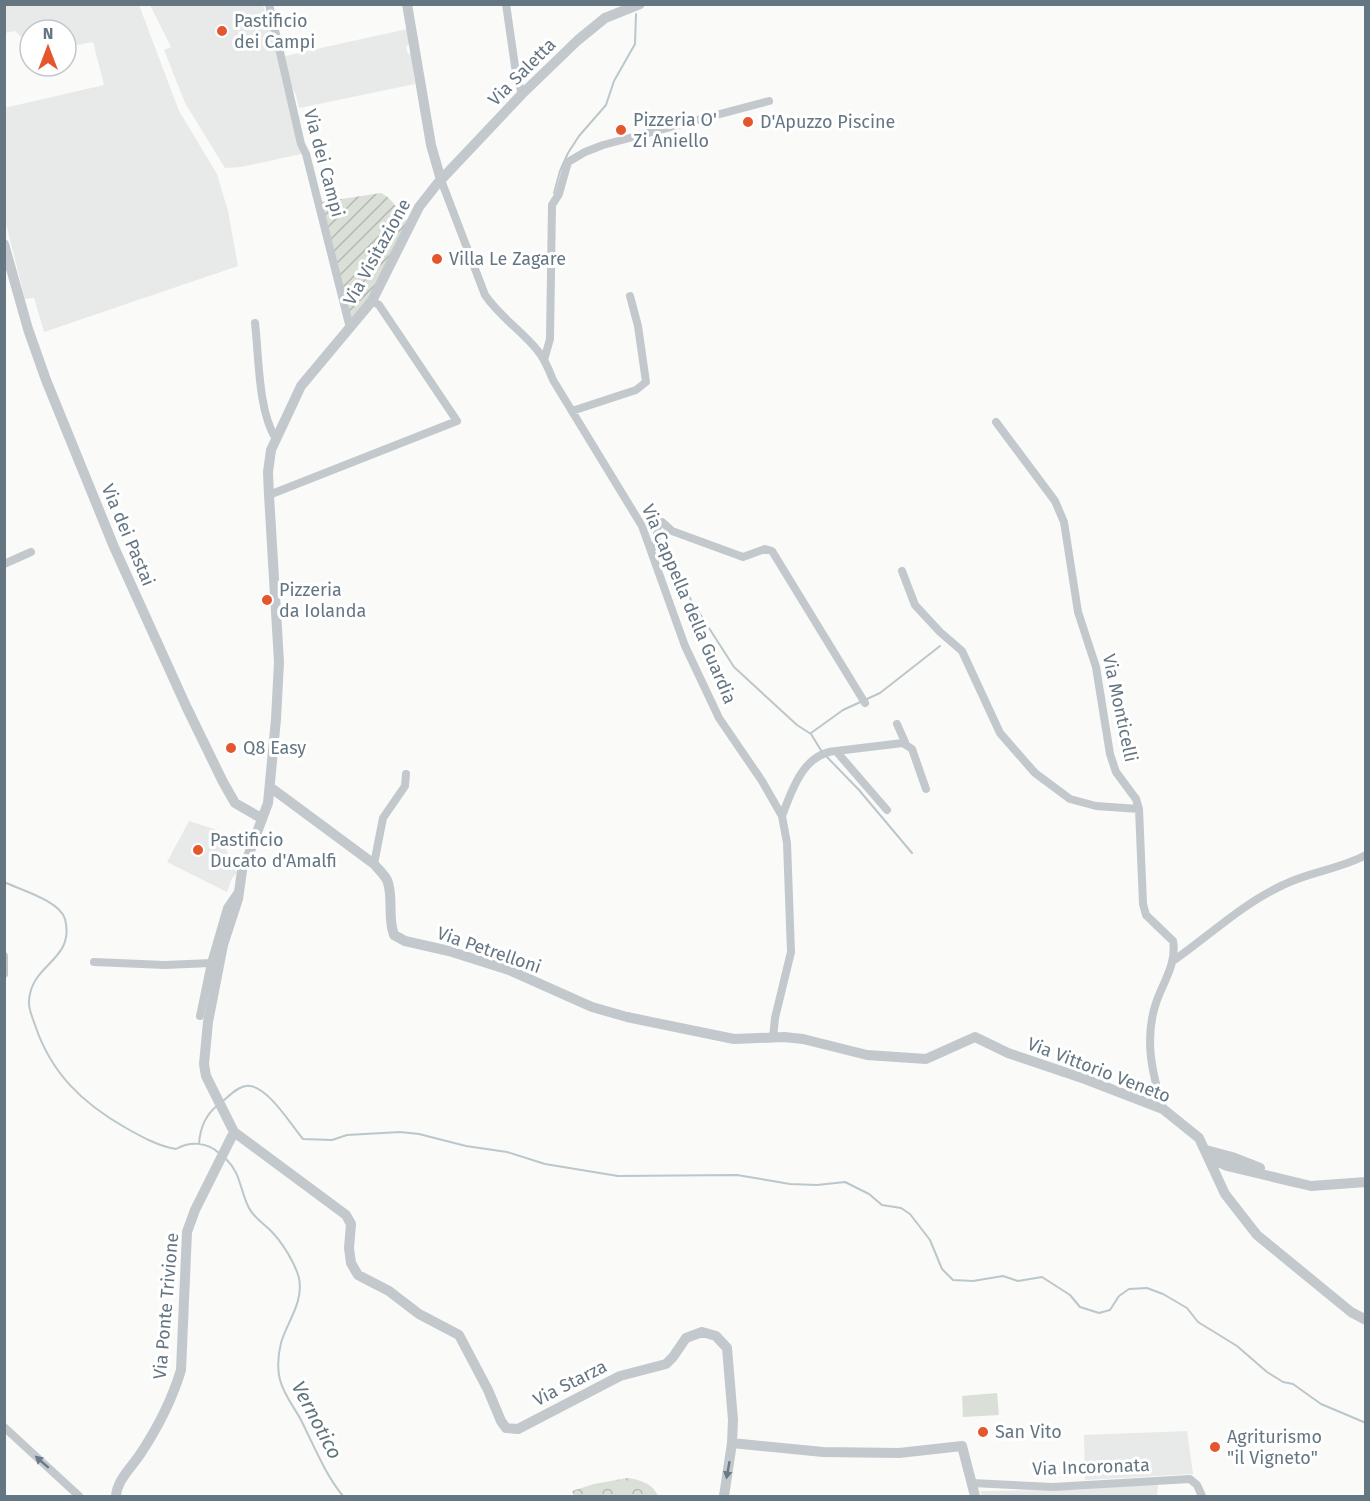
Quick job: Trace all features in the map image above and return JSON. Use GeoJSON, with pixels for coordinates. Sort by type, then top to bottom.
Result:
{"type":"FeatureCollection","features":[{"type":"Feature","properties":{"kind":"street","name":"Via dei Campi"},"geometry":{"type":"LineString","coordinates":[[268,4],[301,144],[306,154],[350,328]]}},
{"type":"Feature","properties":{"kind":"street"},"geometry":{"type":"LineString","coordinates":[[407,4],[431,145],[441,180]]}},
{"type":"Feature","properties":{"kind":"street"},"geometry":{"type":"LineString","coordinates":[[506,4],[516,73],[522,94]]}},
{"type":"Feature","properties":{"kind":"street","name":"Via Saletta"},"geometry":{"type":"LineString","coordinates":[[441,180],[557,59],[597,24],[612,15],[640,4]]}},
{"type":"Feature","properties":{"kind":"street"},"geometry":{"type":"LineString","coordinates":[[544,360],[550,339],[552,205],[559,194],[568,162],[603,145],[770,101]]}},
{"type":"Feature","properties":{"kind":"street","name":"Via Visitazione"},"geometry":{"type":"LineString","coordinates":[[261,818],[268,803],[270,788],[279,662],[268,472],[271,450],[301,386],[372,301],[419,207],[441,180]]}},
{"type":"Feature","properties":{"kind":"street","name":"Via Cappella della Guardia"},"geometry":{"type":"LineString","coordinates":[[441,180],[485,295],[495,310],[537,349],[554,380],[577,409],[642,526],[655,544],[685,646],[719,718],[762,781],[782,816],[787,843],[791,952],[775,1018],[773,1038]]}},
{"type":"Feature","properties":{"kind":"street","name":"Via dei Pastai"},"geometry":{"type":"LineString","coordinates":[[4,243],[35,350],[114,547],[223,782],[235,803],[261,818]]}},
{"type":"Feature","properties":{"kind":"street"},"geometry":{"type":"LineString","coordinates":[[577,409],[636,390],[646,382],[638,326],[630,296]]}},
{"type":"Feature","properties":{"kind":"street"},"geometry":{"type":"LineString","coordinates":[[269,495],[457,421],[379,305],[372,301]]}},
{"type":"Feature","properties":{"kind":"street"},"geometry":{"type":"LineString","coordinates":[[255,323],[264,405],[270,429],[276,439]]}},
{"type":"Feature","properties":{"kind":"street","name":"Via Monticelli"},"geometry":{"type":"LineString","coordinates":[[996,422],[1053,500],[1064,522],[1078,612],[1096,667],[1110,754],[1116,772],[1136,799],[1139,809],[1143,904],[1146,915],[1173,941],[1173,961]]}},
{"type":"Feature","properties":{"kind":"street"},"geometry":{"type":"LineString","coordinates":[[655,544],[658,524],[662,522],[672,531],[743,557],[765,549],[772,551],[865,703]]}},
{"type":"Feature","properties":{"kind":"street"},"geometry":{"type":"LineString","coordinates":[[4,564],[31,552]]}},
{"type":"Feature","properties":{"kind":"street"},"geometry":{"type":"LineString","coordinates":[[902,571],[915,605],[940,632],[962,651],[1000,733],[1035,773],[1070,799],[1096,806],[1139,809]]}},
{"type":"Feature","properties":{"kind":"street"},"geometry":{"type":"LineString","coordinates":[[897,724],[905,742],[903,743]]}},
{"type":"Feature","properties":{"kind":"street"},"geometry":{"type":"LineString","coordinates":[[782,816],[792,790],[810,761],[823,753],[903,743],[912,749],[927,789]]}},
{"type":"Feature","properties":{"kind":"street"},"geometry":{"type":"LineString","coordinates":[[836,751],[887,810]]}},
{"type":"Feature","properties":{"kind":"street"},"geometry":{"type":"LineString","coordinates":[[374,864],[383,818],[405,786],[406,774]]}},
{"type":"Feature","properties":{"kind":"street","name":"Via Petrelloni"},"geometry":{"type":"LineString","coordinates":[[270,788],[374,864],[387,880],[389,923],[394,935],[405,941],[449,951],[509,970],[592,1007],[627,1017],[734,1039],[773,1038]]}},
{"type":"Feature","properties":{"kind":"street"},"geometry":{"type":"LineString","coordinates":[[234,1132],[212,1089],[204,1064],[208,1022],[223,945],[240,890],[244,867],[261,818]]}},
{"type":"Feature","properties":{"kind":"street"},"geometry":{"type":"LineString","coordinates":[[1163,1108],[1152,1074],[1150,1027],[1155,1005],[1173,961],[1223,921],[1280,886],[1349,863],[1365,855]]}},
{"type":"Feature","properties":{"kind":"street"},"geometry":{"type":"LineString","coordinates":[[200,1016],[211,963],[227,908],[240,890]]}},
{"type":"Feature","properties":{"kind":"street"},"geometry":{"type":"LineString","coordinates":[[4,956],[4,974]]}},
{"type":"Feature","properties":{"kind":"street"},"geometry":{"type":"LineString","coordinates":[[94,962],[165,965],[211,963]]}},
{"type":"Feature","properties":{"kind":"street","name":"Via Vittorio Veneto"},"geometry":{"type":"LineString","coordinates":[[773,1038],[803,1039],[867,1055],[926,1059],[975,1037],[1008,1053],[1163,1108],[1199,1138],[1225,1194],[1257,1235],[1351,1312],[1365,1320]]}},
{"type":"Feature","properties":{"kind":"street","name":"Via Starza"},"geometry":{"type":"LineString","coordinates":[[234,1132],[346,1215],[351,1224],[349,1248],[351,1263],[358,1275],[389,1292],[419,1314],[459,1335],[506,1428],[518,1429],[620,1376],[666,1364],[674,1357],[686,1338],[702,1332],[716,1336],[727,1348],[733,1425],[732,1443]]}},
{"type":"Feature","properties":{"kind":"street","name":"Via Ponte Trivione"},"geometry":{"type":"LineString","coordinates":[[116,1497],[116,1488],[141,1453],[169,1405],[175,1389],[181,1370],[187,1232],[195,1210],[234,1132]]}},
{"type":"Feature","properties":{"kind":"street"},"geometry":{"type":"LineString","coordinates":[[1199,1138],[1254,1166],[1327,1186]]}},
{"type":"Feature","properties":{"kind":"street"},"geometry":{"type":"LineString","coordinates":[[1208,1154],[1233,1156]]}},
{"type":"Feature","properties":{"kind":"street"},"geometry":{"type":"LineString","coordinates":[[1208,1154],[1227,1166],[1311,1186],[1365,1182]]}},
{"type":"Feature","properties":{"kind":"street"},"geometry":{"type":"LineString","coordinates":[[733,1425],[748,1444]]}},
{"type":"Feature","properties":{"kind":"street"},"geometry":{"type":"LineString","coordinates":[[4,1427],[79,1497]]}},
{"type":"Feature","properties":{"kind":"street"},"geometry":{"type":"LineString","coordinates":[[724,1497],[732,1443],[823,1452],[899,1453],[962,1446],[975,1497]]}},
{"type":"Feature","properties":{"kind":"street","name":"Via Incoronata"},"geometry":{"type":"LineString","coordinates":[[972,1483],[1053,1487],[1190,1479],[1197,1485],[1202,1497]]}},
{"type":"Feature","properties":{"kind":"shaded area"},"geometry":{"type":"Polygon","coordinates":[[[5,5],[139,5],[179,111],[217,174],[228,211],[238,266],[44,332],[34,298],[25,299],[5,220],[4,108],[104,85],[93,42],[78,45],[78,18],[18,18],[18,34],[15,31],[5,33],[5,5]]]}},
{"type":"Feature","properties":{"kind":"shaded area"},"geometry":{"type":"Polygon","coordinates":[[[150,5],[263,5],[267,20],[269,19],[301,154],[241,167],[225,168],[185,103],[164,50],[171,47],[150,5]]]}},
{"type":"Feature","properties":{"kind":"shaded area"},"geometry":{"type":"Polygon","coordinates":[[[407,29],[409,44],[406,47],[408,54],[411,54],[415,84],[299,108],[290,84],[285,56],[407,29]]]}},
{"type":"Feature","properties":{"kind":"shaded area"},"geometry":{"type":"Polygon","coordinates":[[[189,821],[217,830],[237,873],[232,878],[227,892],[167,862],[189,821]]]}},
{"type":"Feature","properties":{"kind":"shaded area"},"geometry":{"type":"Polygon","coordinates":[[[1187,1431],[1193,1474],[1085,1480],[1084,1435],[1187,1431]]]}},
{"type":"Feature","properties":{"kind":"shaded area"},"geometry":{"type":"Polygon","coordinates":[[[1158,1484],[1157,1496],[982,1496],[980,1491],[1073,1490],[1158,1484]]]}},
{"type":"Feature","properties":{"kind":"green space"},"geometry":{"type":"Polygon","coordinates":[[[381,193],[393,202],[407,221],[370,297],[351,320],[322,202],[381,193]]]}},
{"type":"Feature","properties":{"kind":"green space"},"geometry":{"type":"Polygon","coordinates":[[[997,1393],[999,1415],[963,1417],[962,1396],[997,1393]]]}},
{"type":"Feature","properties":{"kind":"green space"},"geometry":{"type":"Polygon","coordinates":[[[627,1478],[646,1483],[658,1496],[574,1496],[572,1491],[594,1484],[627,1478]]]}},
{"type":"Feature","properties":{"kind":"waterway"},"geometry":{"type":"LineString","coordinates":[[554,193],[568,153],[579,136],[606,105],[614,81],[635,44],[636,14]]}},
{"type":"Feature","properties":{"kind":"waterway"},"geometry":{"type":"LineString","coordinates":[[659,545],[669,555],[691,600],[734,667],[797,725],[811,734],[822,752]]}},
{"type":"Feature","properties":{"kind":"waterway"},"geometry":{"type":"LineString","coordinates":[[811,733],[843,710],[880,693],[940,646]]}},
{"type":"Feature","properties":{"kind":"waterway"},"geometry":{"type":"LineString","coordinates":[[826,756],[859,790],[912,853]]}},
{"type":"Feature","properties":{"kind":"waterway"},"geometry":{"type":"LineString","coordinates":[[4,882],[48,901],[62,913],[65,919],[67,932],[65,943],[34,983],[29,1002],[42,1042],[59,1072],[95,1108],[144,1138],[176,1149],[187,1145],[204,1145],[219,1153]]}},
{"type":"Feature","properties":{"kind":"waterway"},"geometry":{"type":"LineString","coordinates":[[222,1102],[239,1088],[254,1087],[270,1098],[303,1139],[332,1140],[347,1135],[400,1132],[507,1152],[545,1164],[618,1176],[737,1175],[790,1184],[817,1185],[845,1182],[869,1194],[882,1205],[901,1208],[910,1214],[930,1240],[942,1269],[953,1280],[973,1281],[1003,1276],[1018,1281],[1042,1277],[1070,1295],[1080,1307],[1099,1313],[1110,1310],[1119,1296],[1129,1289],[1147,1288],[1187,1308],[1198,1322],[1237,1346],[1267,1372],[1283,1382],[1293,1384],[1321,1404],[1366,1423]]}},
{"type":"Feature","properties":{"kind":"waterway"},"geometry":{"type":"LineString","coordinates":[[199,1144],[204,1122],[218,1105]]}},
{"type":"Feature","properties":{"kind":"waterway","name":"Vernotico"},"geometry":{"type":"LineString","coordinates":[[226,1159],[235,1170],[251,1212],[279,1241],[297,1272],[299,1295],[281,1343],[278,1362],[279,1375],[284,1391],[325,1469],[343,1496]]}},
{"type":"Feature","properties":{"kind":"place","name":"Pastificio dei Campi"},"geometry":{"type":"Point","coordinates":[222,31]}},
{"type":"Feature","properties":{"kind":"place","name":"D'Apuzzo Piscine"},"geometry":{"type":"Point","coordinates":[748,122]}},
{"type":"Feature","properties":{"kind":"place","name":"Pizzeria O' Zi Aniello"},"geometry":{"type":"Point","coordinates":[621,130]}},
{"type":"Feature","properties":{"kind":"place","name":"Villa Le Zagare"},"geometry":{"type":"Point","coordinates":[437,259]}},
{"type":"Feature","properties":{"kind":"place","name":"Pizzeria da Iolanda"},"geometry":{"type":"Point","coordinates":[267,600]}},
{"type":"Feature","properties":{"kind":"place","name":"Q8 Easy"},"geometry":{"type":"Point","coordinates":[231,748]}},
{"type":"Feature","properties":{"kind":"place","name":"Pastificio Ducato d'Amalfi"},"geometry":{"type":"Point","coordinates":[198,850]}},
{"type":"Feature","properties":{"kind":"place","name":"San Vito"},"geometry":{"type":"Point","coordinates":[983,1432]}},
{"type":"Feature","properties":{"kind":"place","name":"Agriturismo \"il Vigneto\""},"geometry":{"type":"Point","coordinates":[1215,1447]}}]}
